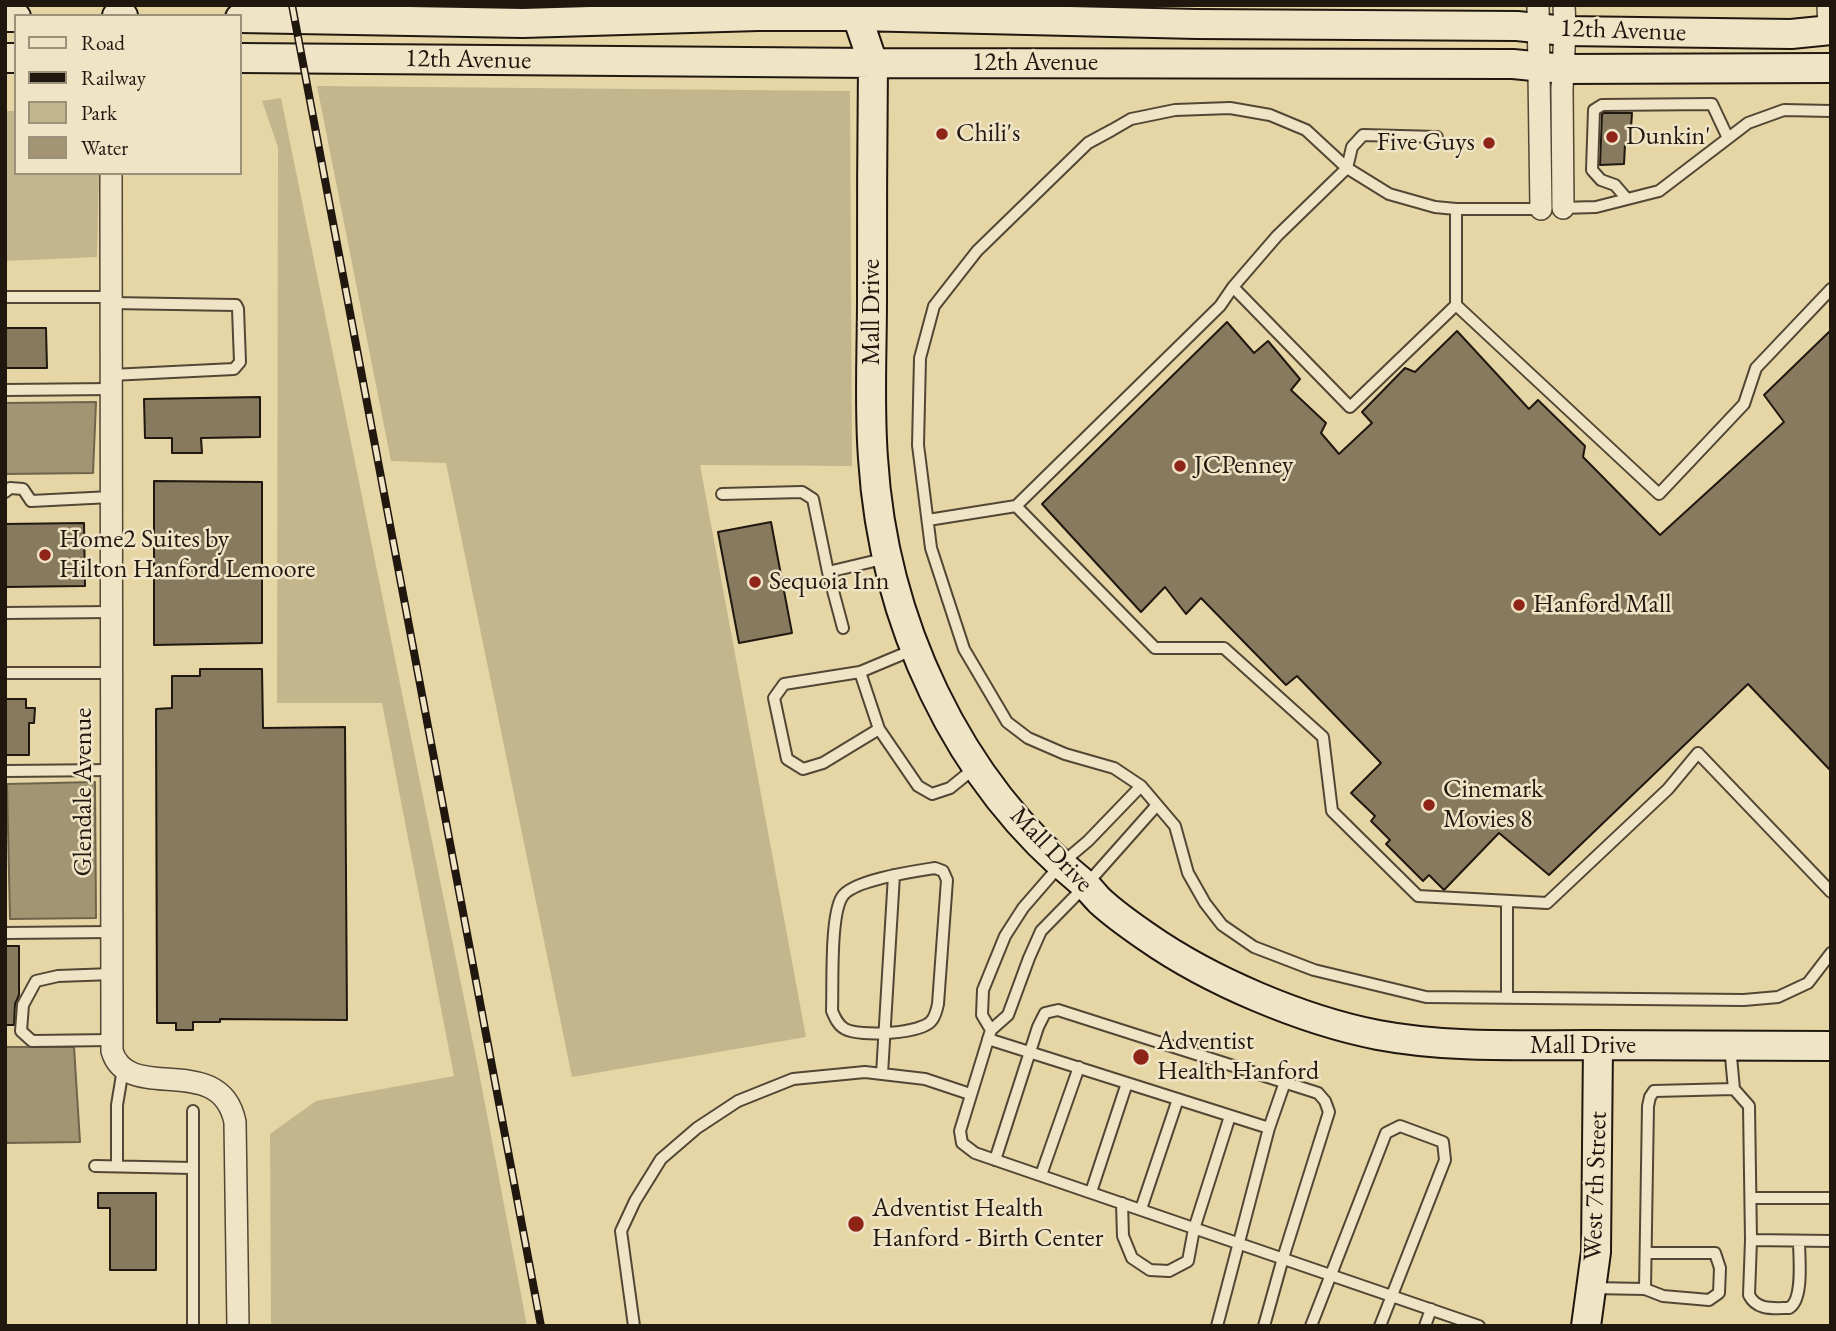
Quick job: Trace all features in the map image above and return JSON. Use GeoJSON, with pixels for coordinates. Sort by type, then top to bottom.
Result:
{"type":"FeatureCollection","features":[{"type":"Feature","properties":{"kind":"main road","name":"12th Avenue"},"geometry":{"type":"LineString","coordinates":[[242,20],[568,14],[758,16],[857,11],[1133,19],[1538,16],[1791,34],[1829,22]]}},
{"type":"Feature","properties":{"kind":"main road","name":"Mall Drive"},"geometry":{"type":"LineString","coordinates":[[857,11],[873,63],[872,427],[876,488],[887,558],[902,614],[942,709],[998,796],[1044,849],[1086,885],[1101,902],[1149,938],[1220,978],[1292,1011],[1343,1027],[1414,1041],[1478,1046],[1831,1046]]}},
{"type":"Feature","properties":{"kind":"main road","name":"Mall Drive"},"geometry":{"type":"LineString","coordinates":[[873,63],[891,11]]}},
{"type":"Feature","properties":{"kind":"main road"},"geometry":{"type":"LineString","coordinates":[[370,58],[388,48],[409,44],[555,41],[561,35],[568,14]]}},
{"type":"Feature","properties":{"kind":"main road","name":"12th Avenue"},"geometry":{"type":"LineString","coordinates":[[242,58],[1831,68]]}},
{"type":"Feature","properties":{"kind":"main road","name":"West 7th Street"},"geometry":{"type":"LineString","coordinates":[[1586,1326],[1592,1288],[1597,1202],[1598,1045]]}},
{"type":"Feature","properties":{"kind":"street"},"geometry":{"type":"LineString","coordinates":[[1538,16],[1552,68],[1563,208]]}},
{"type":"Feature","properties":{"kind":"street"},"geometry":{"type":"LineString","coordinates":[[1541,209],[1552,68],[1565,18]]}},
{"type":"Feature","properties":{"kind":"street","name":"Glendale Avenue"},"geometry":{"type":"LineString","coordinates":[[111,175],[112,1040],[115,1061],[123,1069]]}},
{"type":"Feature","properties":{"kind":"street"},"geometry":{"type":"LineString","coordinates":[[123,1069],[130,1074],[144,1077],[193,1081],[206,1085],[217,1091],[230,1105],[235,1122],[238,1326]]}},
{"type":"Feature","properties":{"kind":"lane"},"geometry":{"type":"LineString","coordinates":[[1627,199],[1615,185],[1601,180],[1592,170],[1592,120],[1594,110],[1601,105],[1712,104],[1728,138]]}},
{"type":"Feature","properties":{"kind":"lane"},"geometry":{"type":"LineString","coordinates":[[1831,111],[1784,110],[1748,124],[1659,191],[1596,207],[1541,209],[1435,207],[1389,194],[1348,168],[1306,130],[1270,115],[1230,108],[1175,110],[1131,119],[1088,143],[970,258],[934,306],[920,358],[918,444],[931,548],[964,649],[1007,722],[1028,738],[1065,754],[1114,768],[1141,786],[1175,826],[1188,873],[1205,903],[1222,925],[1254,947],[1314,970],[1426,997],[1507,998],[1744,1000],[1778,997],[1808,983],[1831,953]]}},
{"type":"Feature","properties":{"kind":"lane"},"geometry":{"type":"LineString","coordinates":[[928,520],[1016,506],[1220,306],[1277,236],[1348,168],[1352,147],[1363,135],[1437,137]]}},
{"type":"Feature","properties":{"kind":"lane"},"geometry":{"type":"LineString","coordinates":[[1233,287],[1350,408],[1456,305],[1456,209]]}},
{"type":"Feature","properties":{"kind":"lane"},"geometry":{"type":"LineString","coordinates":[[1456,305],[1659,494],[1744,404],[1756,368],[1831,289]]}},
{"type":"Feature","properties":{"kind":"lane"},"geometry":{"type":"LineString","coordinates":[[5,297],[231,303],[238,309],[240,362],[234,369],[5,390]]}},
{"type":"Feature","properties":{"kind":"lane"},"geometry":{"type":"LineString","coordinates":[[5,492],[10,488],[23,489],[31,501],[111,496]]}},
{"type":"Feature","properties":{"kind":"lane"},"geometry":{"type":"LineString","coordinates":[[722,494],[802,492],[813,499],[843,628]]}},
{"type":"Feature","properties":{"kind":"lane"},"geometry":{"type":"LineString","coordinates":[[1016,506],[1155,648],[1224,648],[1323,737],[1332,811],[1418,897],[1547,902],[1668,789],[1698,753],[1831,892]]}},
{"type":"Feature","properties":{"kind":"lane"},"geometry":{"type":"LineString","coordinates":[[828,572],[887,558]]}},
{"type":"Feature","properties":{"kind":"lane"},"geometry":{"type":"LineString","coordinates":[[5,613],[112,612]]}},
{"type":"Feature","properties":{"kind":"lane"},"geometry":{"type":"LineString","coordinates":[[879,729],[823,763],[803,769],[787,759],[774,698],[784,684],[860,672],[915,649]]}},
{"type":"Feature","properties":{"kind":"lane"},"geometry":{"type":"LineString","coordinates":[[860,672],[879,729],[918,786],[932,794],[950,788],[978,766]]}},
{"type":"Feature","properties":{"kind":"lane"},"geometry":{"type":"LineString","coordinates":[[5,673],[112,673]]}},
{"type":"Feature","properties":{"kind":"lane"},"geometry":{"type":"LineString","coordinates":[[5,771],[112,770]]}},
{"type":"Feature","properties":{"kind":"lane"},"geometry":{"type":"LineString","coordinates":[[1141,786],[1088,841],[1062,863],[1023,908],[1005,936],[983,990],[982,1015],[989,1034],[1030,1052],[1269,1128]]}},
{"type":"Feature","properties":{"kind":"lane"},"geometry":{"type":"LineString","coordinates":[[1157,805],[1041,931],[1028,958],[1008,1015],[989,1034],[960,1131],[962,1143],[975,1153],[1479,1326]]}},
{"type":"Feature","properties":{"kind":"lane"},"geometry":{"type":"LineString","coordinates":[[935,868],[943,871],[947,880],[938,1004],[932,1022],[919,1029],[884,1033],[847,1031],[838,1023],[832,1011],[834,928],[842,897],[852,888],[894,875],[935,868]]}},
{"type":"Feature","properties":{"kind":"lane"},"geometry":{"type":"LineString","coordinates":[[882,1074],[894,875]]}},
{"type":"Feature","properties":{"kind":"lane"},"geometry":{"type":"LineString","coordinates":[[1507,901],[1507,998]]}},
{"type":"Feature","properties":{"kind":"lane"},"geometry":{"type":"LineString","coordinates":[[5,933],[112,932]]}},
{"type":"Feature","properties":{"kind":"lane"},"geometry":{"type":"LineString","coordinates":[[112,974],[58,975],[36,981],[23,1005],[21,1031],[32,1041],[112,1040]]}},
{"type":"Feature","properties":{"kind":"lane"},"geometry":{"type":"LineString","coordinates":[[995,1160],[1045,1013],[1058,1010],[1318,1093],[1329,1112],[1264,1326]]}},
{"type":"Feature","properties":{"kind":"lane"},"geometry":{"type":"LineString","coordinates":[[1730,1046],[1734,1089],[1749,1106],[1749,1296],[1752,1301],[1765,1307],[1788,1308],[1796,1302],[1799,1293],[1799,1241]]}},
{"type":"Feature","properties":{"kind":"lane"},"geometry":{"type":"LineString","coordinates":[[1041,1175],[1079,1067]]}},
{"type":"Feature","properties":{"kind":"lane"},"geometry":{"type":"LineString","coordinates":[[117,1166],[117,1105],[123,1069]]}},
{"type":"Feature","properties":{"kind":"lane"},"geometry":{"type":"LineString","coordinates":[[634,1326],[621,1231],[635,1201],[661,1159],[697,1128],[738,1101],[793,1079],[865,1072],[925,1079],[971,1094]]}},
{"type":"Feature","properties":{"kind":"lane"},"geometry":{"type":"LineString","coordinates":[[1217,1326],[1269,1128],[1285,1082]]}},
{"type":"Feature","properties":{"kind":"lane"},"geometry":{"type":"LineString","coordinates":[[1091,1192],[1127,1083]]}},
{"type":"Feature","properties":{"kind":"lane"},"geometry":{"type":"LineString","coordinates":[[1644,1289],[1650,1097],[1654,1091],[1734,1089]]}},
{"type":"Feature","properties":{"kind":"lane"},"geometry":{"type":"LineString","coordinates":[[1141,1209],[1178,1099]]}},
{"type":"Feature","properties":{"kind":"lane"},"geometry":{"type":"LineString","coordinates":[[193,1111],[193,1326]]}},
{"type":"Feature","properties":{"kind":"lane"},"geometry":{"type":"LineString","coordinates":[[1122,1203],[1124,1236],[1132,1258],[1150,1270],[1169,1271],[1188,1261],[1194,1229],[1230,1116]]}},
{"type":"Feature","properties":{"kind":"lane"},"geometry":{"type":"LineString","coordinates":[[1311,1326],[1386,1133],[1400,1126],[1443,1142],[1445,1160],[1380,1326]]}},
{"type":"Feature","properties":{"kind":"lane"},"geometry":{"type":"LineString","coordinates":[[95,1166],[193,1168]]}},
{"type":"Feature","properties":{"kind":"lane"},"geometry":{"type":"LineString","coordinates":[[1751,1198],[1831,1198]]}},
{"type":"Feature","properties":{"kind":"lane"},"geometry":{"type":"LineString","coordinates":[[1751,1240],[1831,1241]]}},
{"type":"Feature","properties":{"kind":"lane"},"geometry":{"type":"LineString","coordinates":[[1592,1288],[1644,1289],[1663,1296],[1709,1300],[1719,1293],[1720,1268],[1715,1254],[1646,1253]]}},
{"type":"Feature","properties":{"kind":"lane"},"geometry":{"type":"LineString","coordinates":[[1425,1326],[1431,1309]]}},
{"type":"Feature","properties":{"kind":"green space"},"geometry":{"type":"Polygon","coordinates":[[[317,86],[850,91],[852,466],[700,465],[806,1037],[572,1077],[446,463],[391,461],[317,86]]]}},
{"type":"Feature","properties":{"kind":"green space"},"geometry":{"type":"Polygon","coordinates":[[[281,98],[479,1072],[527,1326],[271,1326],[270,1134],[316,1101],[454,1076],[382,703],[277,703],[278,147],[262,101],[281,98]]]}},
{"type":"Feature","properties":{"kind":"green space"},"geometry":{"type":"Polygon","coordinates":[[[5,111],[14,111],[14,175],[99,175],[97,257],[5,261],[5,111]]]}},
{"type":"Feature","properties":{"kind":"water"},"geometry":{"type":"Polygon","coordinates":[[[96,402],[93,473],[5,474],[5,403],[96,402]]]}},
{"type":"Feature","properties":{"kind":"water"},"geometry":{"type":"Polygon","coordinates":[[[95,782],[96,918],[10,919],[7,784],[95,782]]]}},
{"type":"Feature","properties":{"kind":"water"},"geometry":{"type":"Polygon","coordinates":[[[5,1047],[74,1047],[80,1142],[5,1143],[5,1047]]]}},
{"type":"Feature","properties":{"kind":"building"},"geometry":{"type":"Polygon","coordinates":[[[1604,113],[1632,113],[1630,143],[1625,144],[1624,164],[1600,165],[1604,113]]]}},
{"type":"Feature","properties":{"kind":"building","name":"Hanford Mall"},"geometry":{"type":"Polygon","coordinates":[[[1227,322],[1254,353],[1268,341],[1300,379],[1291,390],[1326,423],[1321,433],[1339,454],[1372,423],[1362,412],[1405,368],[1415,372],[1457,331],[1529,409],[1538,400],[1585,446],[1583,457],[1660,535],[1784,422],[1764,395],[1831,330],[1831,771],[1748,684],[1549,875],[1499,833],[1444,890],[1429,875],[1423,881],[1386,844],[1390,840],[1371,821],[1375,816],[1351,793],[1381,763],[1297,676],[1286,685],[1201,598],[1186,614],[1165,587],[1141,612],[1042,504],[1227,322]]]}},
{"type":"Feature","properties":{"kind":"building"},"geometry":{"type":"Polygon","coordinates":[[[5,328],[46,328],[47,368],[5,368],[5,328]]]}},
{"type":"Feature","properties":{"kind":"building"},"geometry":{"type":"Polygon","coordinates":[[[260,397],[260,437],[201,438],[202,453],[172,453],[172,438],[145,438],[144,399],[260,397]]]}},
{"type":"Feature","properties":{"kind":"building"},"geometry":{"type":"Polygon","coordinates":[[[154,481],[262,482],[262,643],[154,645],[154,481]]]}},
{"type":"Feature","properties":{"kind":"building","name":"Sequoia Inn"},"geometry":{"type":"Polygon","coordinates":[[[771,522],[792,633],[739,643],[718,532],[771,522]]]}},
{"type":"Feature","properties":{"kind":"building","name":"Home2 Suites by Hilton Hanford Lemoore"},"geometry":{"type":"Polygon","coordinates":[[[84,523],[85,586],[5,587],[5,524],[84,523]]]}},
{"type":"Feature","properties":{"kind":"building"},"geometry":{"type":"Polygon","coordinates":[[[200,669],[262,669],[263,728],[345,727],[347,1020],[220,1019],[220,1022],[193,1022],[193,1030],[176,1030],[176,1023],[157,1023],[156,709],[172,708],[172,676],[200,676],[200,669]]]}},
{"type":"Feature","properties":{"kind":"building"},"geometry":{"type":"Polygon","coordinates":[[[5,699],[26,699],[26,708],[35,708],[34,723],[29,723],[29,755],[5,755],[5,699]]]}},
{"type":"Feature","properties":{"kind":"building"},"geometry":{"type":"Polygon","coordinates":[[[5,946],[19,946],[19,995],[15,1004],[14,1025],[5,1025],[5,946]]]}},
{"type":"Feature","properties":{"kind":"building"},"geometry":{"type":"Polygon","coordinates":[[[98,1193],[156,1193],[156,1270],[110,1270],[110,1208],[98,1208],[98,1193]]]}},
{"type":"Feature","properties":{"kind":"railway"},"geometry":{"type":"LineString","coordinates":[[292,5],[541,1326]]}},
{"type":"Feature","properties":{"kind":"place","name":"Chili's"},"geometry":{"type":"Point","coordinates":[942,134]}},
{"type":"Feature","properties":{"kind":"place","name":"Dunkin'"},"geometry":{"type":"Point","coordinates":[1612,137]}},
{"type":"Feature","properties":{"kind":"place","name":"Five Guys"},"geometry":{"type":"Point","coordinates":[1489,143]}},
{"type":"Feature","properties":{"kind":"place","name":"JCPenney"},"geometry":{"type":"Point","coordinates":[1180,466]}},
{"type":"Feature","properties":{"kind":"place","name":"Home2 Suites by Hilton Hanford Lemoore"},"geometry":{"type":"Point","coordinates":[45,555]}},
{"type":"Feature","properties":{"kind":"place","name":"Sequoia Inn"},"geometry":{"type":"Point","coordinates":[755,582]}},
{"type":"Feature","properties":{"kind":"place","name":"Hanford Mall"},"geometry":{"type":"Point","coordinates":[1519,605]}},
{"type":"Feature","properties":{"kind":"place","name":"Cinemark Movies 8"},"geometry":{"type":"Point","coordinates":[1429,805]}},
{"type":"Feature","properties":{"kind":"place","name":"Adventist Health Hanford"},"geometry":{"type":"Point","coordinates":[1141,1057]}},
{"type":"Feature","properties":{"kind":"place","name":"Adventist Health Hanford - Birth Center"},"geometry":{"type":"Point","coordinates":[856,1224]}}]}
